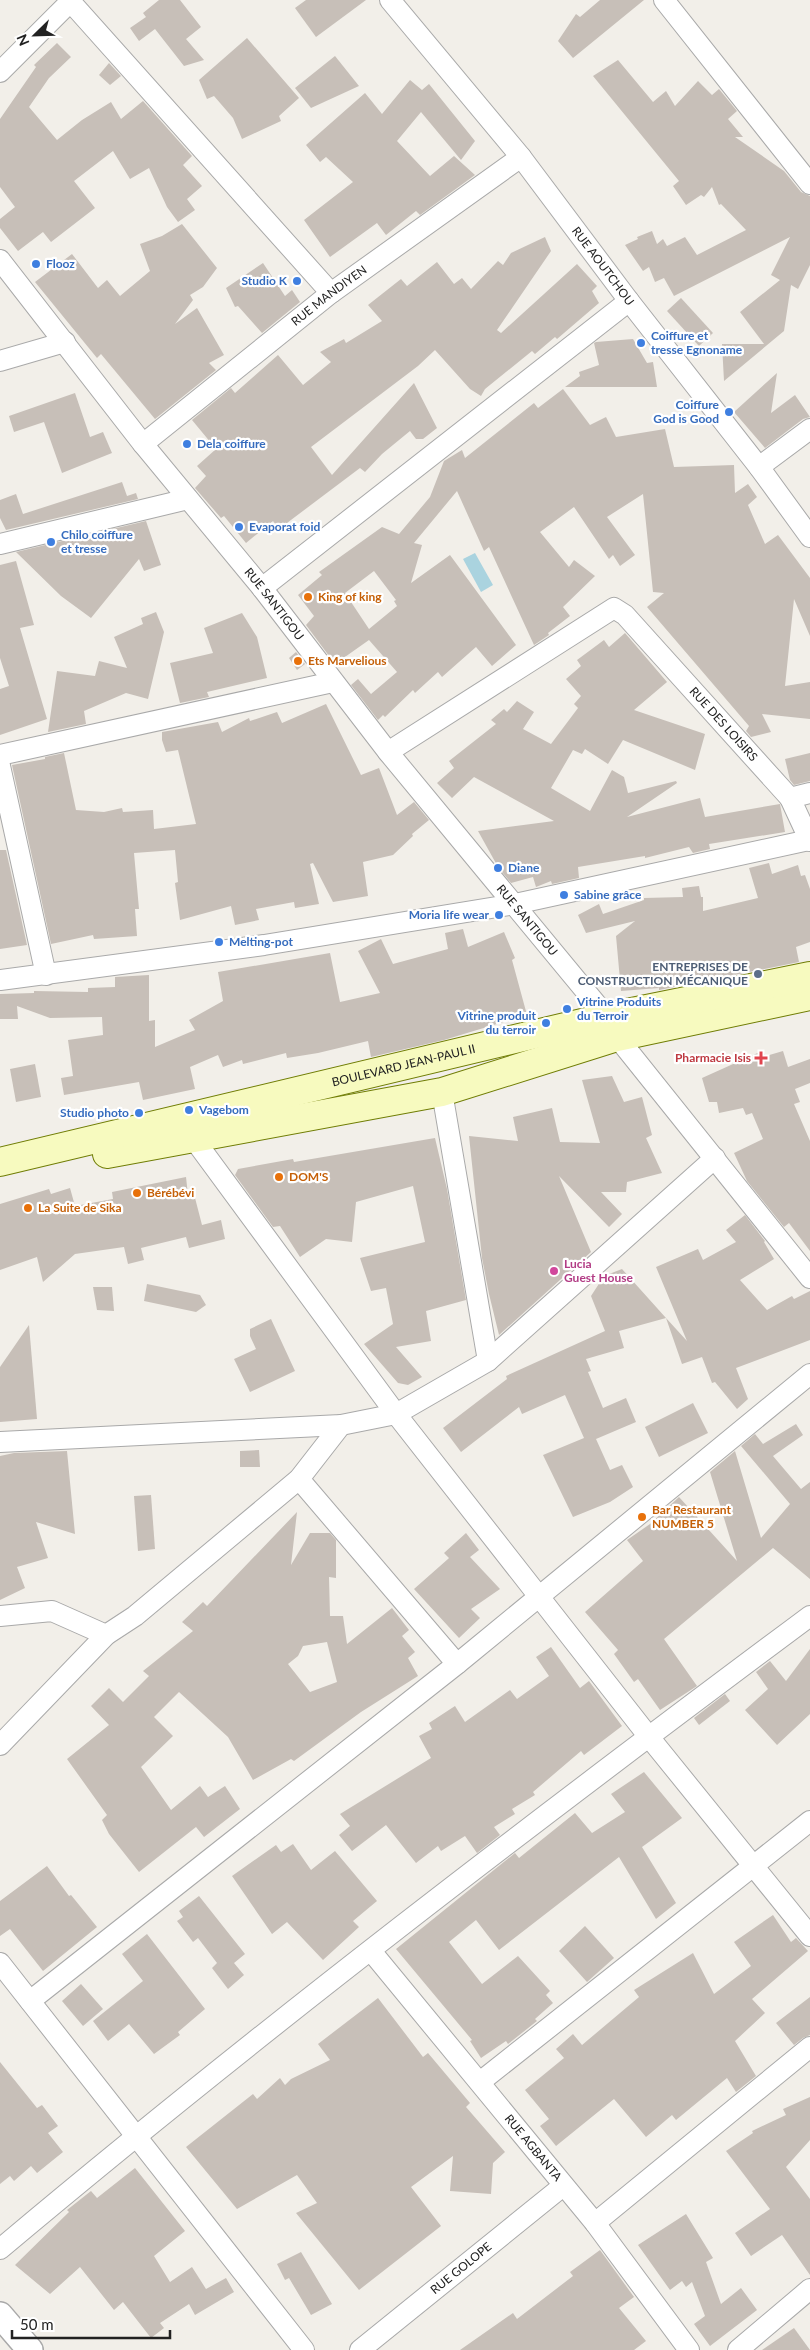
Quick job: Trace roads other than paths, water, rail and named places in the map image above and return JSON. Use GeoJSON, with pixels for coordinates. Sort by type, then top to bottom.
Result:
{"type":"FeatureCollection","features":[{"type":"Feature","properties":{"kind":"main road","name":"BOULEVARD JEAN-PAUL II"},"geometry":{"type":"LineString","coordinates":[[0,1162],[612,1027],[810,976]]}},
{"type":"Feature","properties":{"kind":"main road","name":"BOULEVARD JEAN-PAUL II"},"geometry":{"type":"LineString","coordinates":[[0,1176],[442,1092],[612,1027],[810,996]]}},
{"type":"Feature","properties":{"kind":"street"},"geometry":{"type":"LineString","coordinates":[[0,72],[70,0],[332,293]]}},
{"type":"Feature","properties":{"kind":"street","name":"RUE AOUTCHOU"},"geometry":{"type":"LineString","coordinates":[[390,0],[522,157],[629,301],[759,467],[810,537]]}},
{"type":"Feature","properties":{"kind":"street"},"geometry":{"type":"LineString","coordinates":[[664,0],[810,184]]}},
{"type":"Feature","properties":{"kind":"street","name":"RUE MANDIYEN"},"geometry":{"type":"LineString","coordinates":[[143,444],[332,293],[522,157]]}},
{"type":"Feature","properties":{"kind":"street","name":"RUE SANTIGOU"},"geometry":{"type":"LineString","coordinates":[[0,260],[66,342],[143,444],[262,588],[388,752],[515,904],[810,1278]]}},
{"type":"Feature","properties":{"kind":"street"},"geometry":{"type":"LineString","coordinates":[[262,588],[629,301]]}},
{"type":"Feature","properties":{"kind":"street"},"geometry":{"type":"LineString","coordinates":[[0,361],[66,342]]}},
{"type":"Feature","properties":{"kind":"street"},"geometry":{"type":"LineString","coordinates":[[759,467],[810,429]]}},
{"type":"Feature","properties":{"kind":"street"},"geometry":{"type":"LineString","coordinates":[[0,544],[188,499]]}},
{"type":"Feature","properties":{"kind":"street","name":"RUE DES LOISIRS"},"geometry":{"type":"LineString","coordinates":[[388,752],[614,608],[625,614],[790,798],[810,841]]}},
{"type":"Feature","properties":{"kind":"street"},"geometry":{"type":"LineString","coordinates":[[0,756],[333,682]]}},
{"type":"Feature","properties":{"kind":"street"},"geometry":{"type":"LineString","coordinates":[[0,766],[46,975]]}},
{"type":"Feature","properties":{"kind":"street"},"geometry":{"type":"LineString","coordinates":[[790,798],[810,793]]}},
{"type":"Feature","properties":{"kind":"street"},"geometry":{"type":"LineString","coordinates":[[0,980],[264,945],[515,904],[810,841]]}},
{"type":"Feature","properties":{"kind":"street"},"geometry":{"type":"LineString","coordinates":[[442,1092],[488,1361]]}},
{"type":"Feature","properties":{"kind":"street"},"geometry":{"type":"LineString","coordinates":[[193,1138],[396,1414],[648,1737],[755,1866],[810,1936]]}},
{"type":"Feature","properties":{"kind":"street"},"geometry":{"type":"LineString","coordinates":[[0,1442],[341,1424],[396,1414],[488,1361],[715,1158]]}},
{"type":"Feature","properties":{"kind":"street"},"geometry":{"type":"LineString","coordinates":[[30,2001],[457,1664],[810,1374]]}},
{"type":"Feature","properties":{"kind":"street"},"geometry":{"type":"LineString","coordinates":[[0,1745],[106,1635],[135,1616],[300,1479],[341,1424]]}},
{"type":"Feature","properties":{"kind":"street"},"geometry":{"type":"LineString","coordinates":[[300,1479],[457,1664]]}},
{"type":"Feature","properties":{"kind":"street"},"geometry":{"type":"LineString","coordinates":[[0,1616],[52,1611],[106,1635]]}},
{"type":"Feature","properties":{"kind":"street"},"geometry":{"type":"LineString","coordinates":[[0,2249],[134,2136],[371,1950],[648,1737],[810,1616]]}},
{"type":"Feature","properties":{"kind":"street"},"geometry":{"type":"LineString","coordinates":[[480,2082],[810,1822]]}},
{"type":"Feature","properties":{"kind":"street","name":"RUE AGBANTA"},"geometry":{"type":"LineString","coordinates":[[371,1950],[595,2223],[689,2350]]}},
{"type":"Feature","properties":{"kind":"street"},"geometry":{"type":"LineString","coordinates":[[0,1964],[304,2350]]}},
{"type":"Feature","properties":{"kind":"street"},"geometry":{"type":"LineString","coordinates":[[595,2223],[810,2047]]}},
{"type":"Feature","properties":{"kind":"street","name":"RUE GOLOPE"},"geometry":{"type":"LineString","coordinates":[[360,2350],[563,2186]]}},
{"type":"Feature","properties":{"kind":"street"},"geometry":{"type":"LineString","coordinates":[[738,2350],[810,2289]]}},
{"type":"Feature","properties":{"kind":"street"},"geometry":{"type":"LineString","coordinates":[[0,2315],[30,2350]]}},
{"type":"Feature","properties":{"kind":"water"},"geometry":{"type":"Polygon","coordinates":[[[475,553],[493,585],[481,592],[463,559],[475,553]]]}},
{"type":"Feature","properties":{"kind":"place","name":"Flooz"},"geometry":{"type":"Point","coordinates":[36,264]}},
{"type":"Feature","properties":{"kind":"place","name":"Studio K"},"geometry":{"type":"Point","coordinates":[297,281]}},
{"type":"Feature","properties":{"kind":"place","name":"Coiffure et tresse Egnoname"},"geometry":{"type":"Point","coordinates":[641,343]}},
{"type":"Feature","properties":{"kind":"place","name":"Coiffure God is Good"},"geometry":{"type":"Point","coordinates":[729,412]}},
{"type":"Feature","properties":{"kind":"place","name":"Dela coiffure"},"geometry":{"type":"Point","coordinates":[187,444]}},
{"type":"Feature","properties":{"kind":"place","name":"Evaporat foid"},"geometry":{"type":"Point","coordinates":[239,527]}},
{"type":"Feature","properties":{"kind":"place","name":"Chilo coiffure et tresse"},"geometry":{"type":"Point","coordinates":[51,542]}},
{"type":"Feature","properties":{"kind":"place","name":"King of king"},"geometry":{"type":"Point","coordinates":[308,597]}},
{"type":"Feature","properties":{"kind":"place","name":"Ets Marvelious"},"geometry":{"type":"Point","coordinates":[298,661]}},
{"type":"Feature","properties":{"kind":"place","name":"Diane"},"geometry":{"type":"Point","coordinates":[498,868]}},
{"type":"Feature","properties":{"kind":"place","name":"Sabine grâce"},"geometry":{"type":"Point","coordinates":[564,895]}},
{"type":"Feature","properties":{"kind":"place","name":"Moria life wear"},"geometry":{"type":"Point","coordinates":[499,915]}},
{"type":"Feature","properties":{"kind":"place","name":"Melting-pot"},"geometry":{"type":"Point","coordinates":[219,942]}},
{"type":"Feature","properties":{"kind":"place","name":"ENTREPRISES DE CONSTRUCTION MÉCANIQUE"},"geometry":{"type":"Point","coordinates":[758,974]}},
{"type":"Feature","properties":{"kind":"place","name":"Vitrine Produits du Terroir"},"geometry":{"type":"Point","coordinates":[567,1009]}},
{"type":"Feature","properties":{"kind":"place","name":"Vitrine produit du terroir"},"geometry":{"type":"Point","coordinates":[546,1023]}},
{"type":"Feature","properties":{"kind":"place","name":"Pharmacie Isis"},"geometry":{"type":"Point","coordinates":[761,1058]}},
{"type":"Feature","properties":{"kind":"place","name":"Vagebom"},"geometry":{"type":"Point","coordinates":[189,1110]}},
{"type":"Feature","properties":{"kind":"place","name":"Studio photo"},"geometry":{"type":"Point","coordinates":[139,1113]}},
{"type":"Feature","properties":{"kind":"place","name":"DOM'S"},"geometry":{"type":"Point","coordinates":[279,1177]}},
{"type":"Feature","properties":{"kind":"place","name":"Bérébévi"},"geometry":{"type":"Point","coordinates":[137,1193]}},
{"type":"Feature","properties":{"kind":"place","name":"La Suite de Sika"},"geometry":{"type":"Point","coordinates":[28,1208]}},
{"type":"Feature","properties":{"kind":"place","name":"Lucia Guest House"},"geometry":{"type":"Point","coordinates":[554,1271]}},
{"type":"Feature","properties":{"kind":"place","name":"Bar Restaurant NUMBER 5"},"geometry":{"type":"Point","coordinates":[642,1517]}}]}
